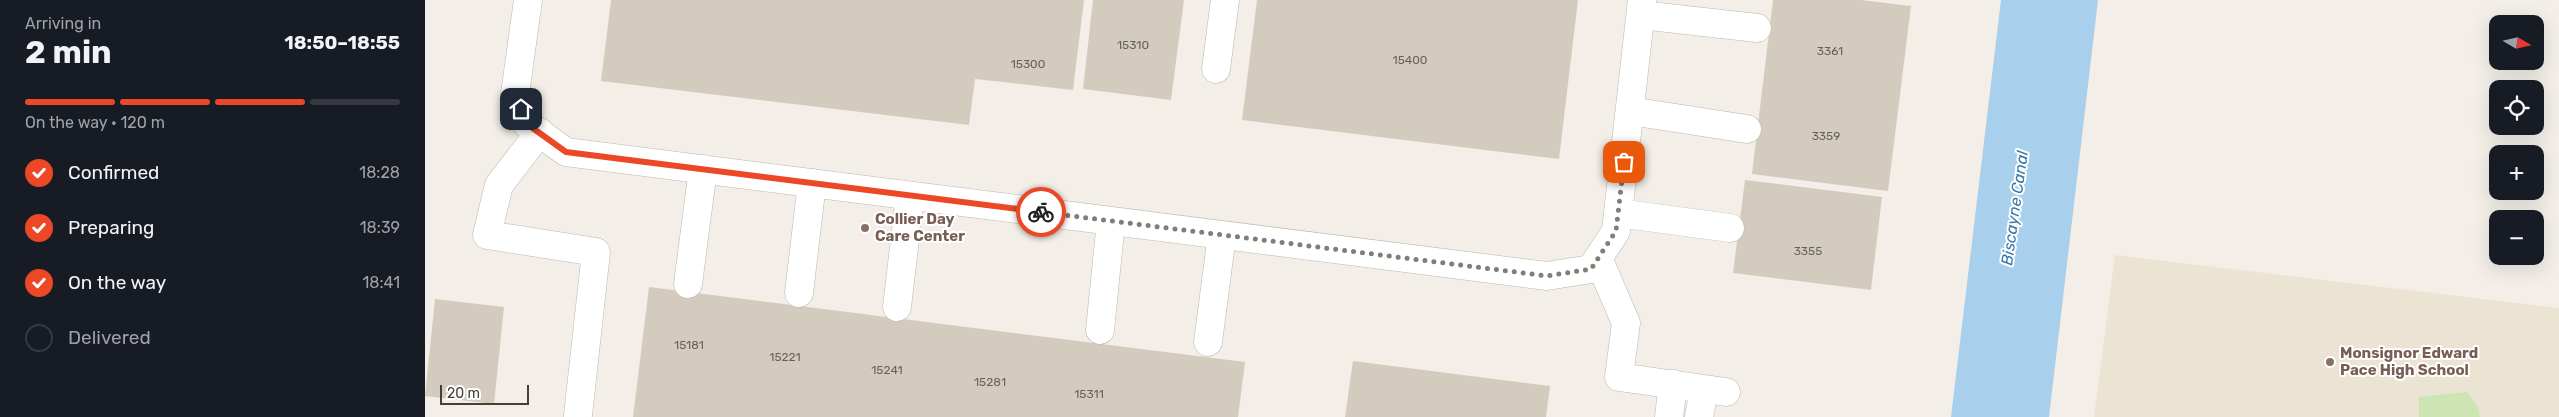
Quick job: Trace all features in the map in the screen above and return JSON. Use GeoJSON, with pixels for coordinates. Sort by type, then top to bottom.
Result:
{"type":"FeatureCollection","features":[{"type":"Feature","properties":{"kind":"street"},"geometry":{"type":"LineString","coordinates":[[527,0],[515,94],[527,124],[566,152],[1547,276],[1591,269],[1616,231],[1642,7],[1757,28]]}},
{"type":"Feature","properties":{"kind":"street"},"geometry":{"type":"LineString","coordinates":[[1216,69],[1225,0]]}},
{"type":"Feature","properties":{"kind":"street"},"geometry":{"type":"LineString","coordinates":[[1630,111],[1747,129]]}},
{"type":"Feature","properties":{"kind":"street"},"geometry":{"type":"LineString","coordinates":[[540,132],[499,185],[487,235],[596,252],[577,415]]}},
{"type":"Feature","properties":{"kind":"street"},"geometry":{"type":"LineString","coordinates":[[688,284],[703,169]]}},
{"type":"Feature","properties":{"kind":"street"},"geometry":{"type":"LineString","coordinates":[[799,293],[812,183]]}},
{"type":"Feature","properties":{"kind":"street"},"geometry":{"type":"LineString","coordinates":[[897,307],[910,196]]}},
{"type":"Feature","properties":{"kind":"street"},"geometry":{"type":"LineString","coordinates":[[1618,213],[1731,228]]}},
{"type":"Feature","properties":{"kind":"street"},"geometry":{"type":"LineString","coordinates":[[1100,330],[1111,221]]}},
{"type":"Feature","properties":{"kind":"street"},"geometry":{"type":"LineString","coordinates":[[1208,342],[1222,235]]}},
{"type":"Feature","properties":{"kind":"street"},"geometry":{"type":"LineString","coordinates":[[1598,258],[1626,323],[1619,377],[1715,390],[1699,417]]}},
{"type":"Feature","properties":{"kind":"street"},"geometry":{"type":"LineString","coordinates":[[1669,417],[1673,384]]}},
{"type":"Feature","properties":{"kind":"shaded area","name":"Monsignor Edward Pace High School"},"geometry":{"type":"Polygon","coordinates":[[[2115,255],[2559,308],[2559,417],[2094,417],[2115,255]]]}},
{"type":"Feature","properties":{"kind":"green space"},"geometry":{"type":"Polygon","coordinates":[[[2467,392],[2478,406],[2480,417],[2419,417],[2419,397],[2467,392]]]}},
{"type":"Feature","properties":{"kind":"water","name":"Biscayne Canal"},"geometry":{"type":"Polygon","coordinates":[[[2001,0],[2098,0],[2049,417],[1951,417],[2001,0]]]}},
{"type":"Feature","properties":{"kind":"building"},"geometry":{"type":"Polygon","coordinates":[[[611,0],[1084,0],[1073,90],[975,79],[969,125],[601,81],[611,0]]]}},
{"type":"Feature","properties":{"kind":"building"},"geometry":{"type":"Polygon","coordinates":[[[1093,0],[1184,0],[1171,100],[1083,89],[1093,0]]]}},
{"type":"Feature","properties":{"kind":"building"},"geometry":{"type":"Polygon","coordinates":[[[1257,0],[1578,0],[1559,159],[1242,120],[1257,0]]]}},
{"type":"Feature","properties":{"kind":"building"},"geometry":{"type":"Polygon","coordinates":[[[1773,0],[1861,0],[1911,6],[1888,191],[1752,174],[1773,0]]]}},
{"type":"Feature","properties":{"kind":"building"},"geometry":{"type":"Polygon","coordinates":[[[1745,180],[1882,197],[1871,290],[1733,273],[1745,180]]]}},
{"type":"Feature","properties":{"kind":"building"},"geometry":{"type":"Polygon","coordinates":[[[649,287],[1245,362],[1238,417],[633,417],[649,287]]]}},
{"type":"Feature","properties":{"kind":"building"},"geometry":{"type":"Polygon","coordinates":[[[435,299],[504,307],[494,404],[425,396],[435,299]]]}},
{"type":"Feature","properties":{"kind":"building"},"geometry":{"type":"Polygon","coordinates":[[[1353,361],[1550,386],[1546,417],[1345,417],[1353,361]]]}},
{"type":"Feature","properties":{"kind":"way so far"},"geometry":{"type":"LineString","coordinates":[[1041,212],[1547,276],[1591,269],[1616,231],[1624,162]]}},
{"type":"Feature","properties":{"kind":"place","name":"Collier Day Care Center"},"geometry":{"type":"Point","coordinates":[865,228]}},
{"type":"Feature","properties":{"kind":"place","name":"Monsignor Edward Pace High School"},"geometry":{"type":"Point","coordinates":[2330,362]}},
{"type":"Feature","properties":{"kind":"route"},"geometry":{"type":"LineString","coordinates":[[521,109],[527,124],[566,152],[1041,212]]}}]}
